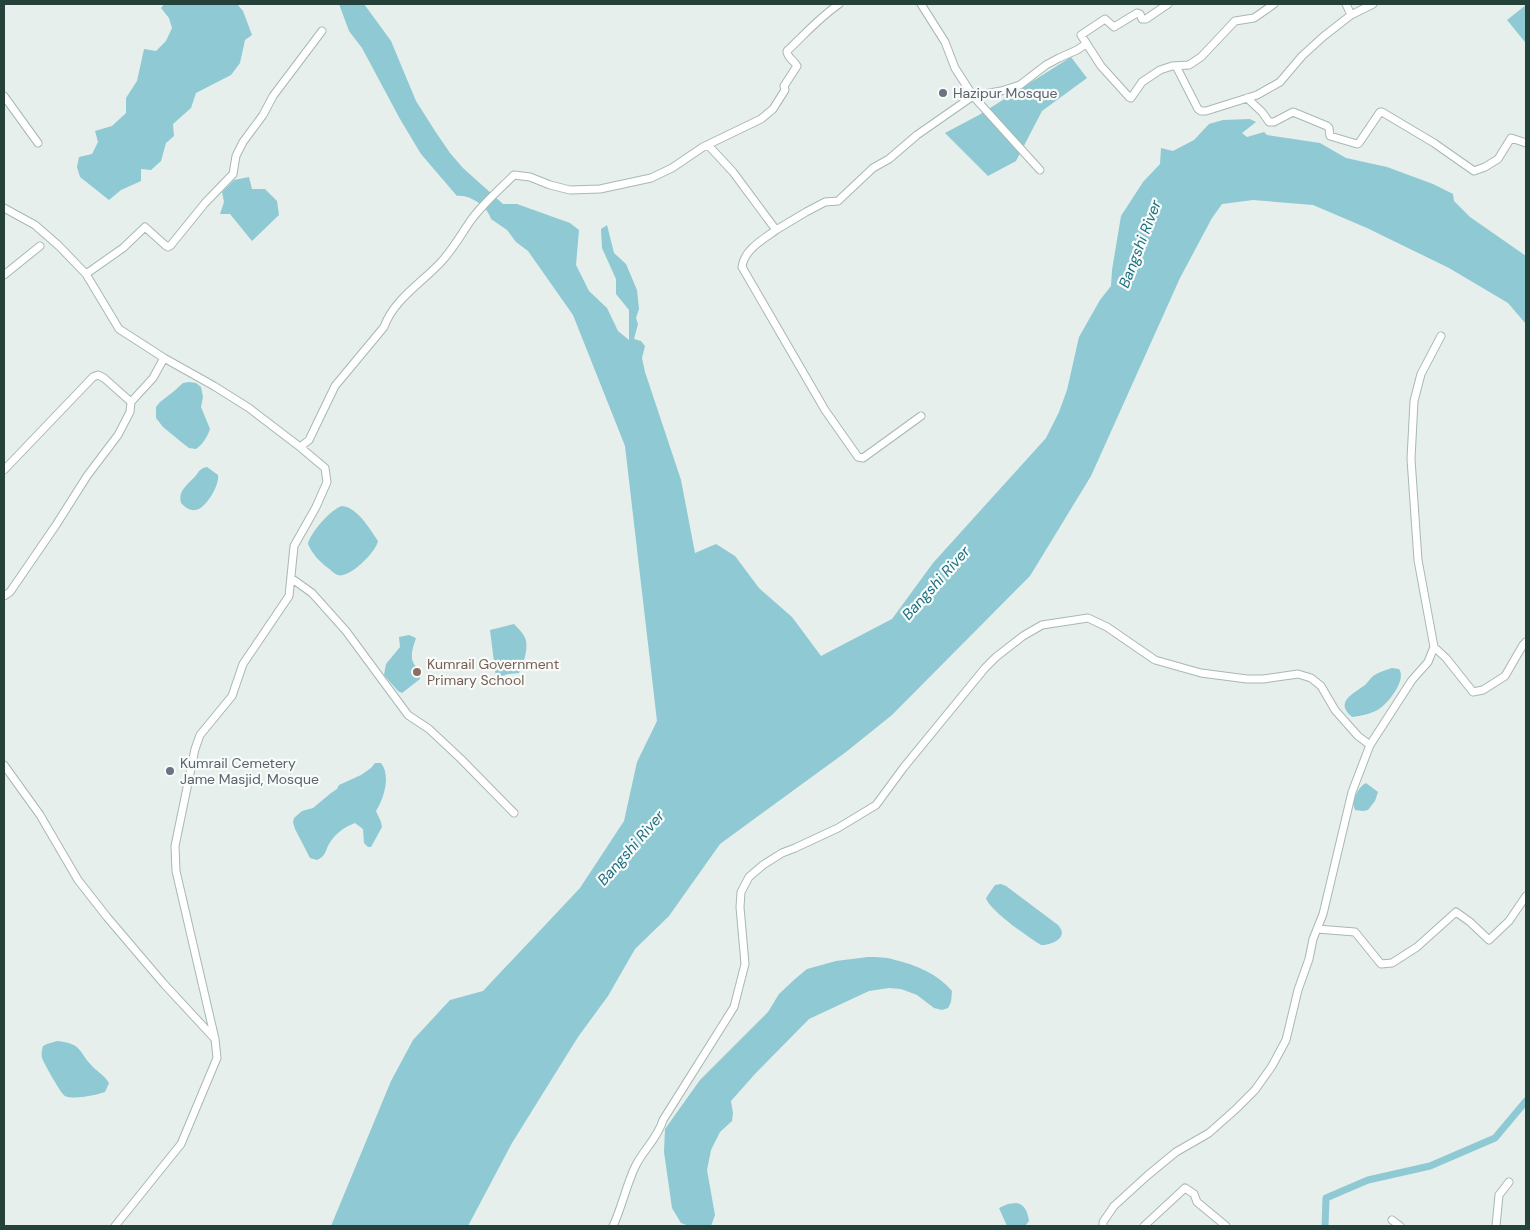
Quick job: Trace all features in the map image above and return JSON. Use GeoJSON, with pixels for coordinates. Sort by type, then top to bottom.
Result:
{"type":"FeatureCollection","features":[{"type":"Feature","properties":{"kind":"street"},"geometry":{"type":"LineString","coordinates":[[300,447],[309,440],[335,386],[384,327],[387,318],[400,301],[442,261],[460,239],[475,216],[514,175],[530,177],[570,190],[600,189],[651,178],[672,168],[708,145],[761,119],[773,109],[785,90],[784,86],[797,66],[788,56],[787,51],[817,20],[839,4]]}},
{"type":"Feature","properties":{"kind":"street"},"geometry":{"type":"LineString","coordinates":[[921,4],[945,42],[955,68],[973,96],[1040,170]]}},
{"type":"Feature","properties":{"kind":"street"},"geometry":{"type":"LineString","coordinates":[[1168,4],[1144,20],[1137,13],[1114,27],[1104,20],[1081,35],[1101,66],[1129,97],[1132,98],[1142,82],[1160,70],[1189,65],[1200,57],[1234,21],[1254,18],[1274,4]]}},
{"type":"Feature","properties":{"kind":"street"},"geometry":{"type":"LineString","coordinates":[[1346,4],[1351,14]]}},
{"type":"Feature","properties":{"kind":"street"},"geometry":{"type":"LineString","coordinates":[[1176,66],[1198,109],[1201,111],[1257,95],[1280,82],[1302,56],[1351,14],[1373,4]]}},
{"type":"Feature","properties":{"kind":"street"},"geometry":{"type":"LineString","coordinates":[[86,274],[123,248],[145,227],[165,246],[171,245],[205,203],[233,174],[234,162],[240,149],[263,115],[272,96],[322,31]]}},
{"type":"Feature","properties":{"kind":"street"},"geometry":{"type":"LineString","coordinates":[[921,416],[863,458],[858,457],[825,410],[742,267],[742,260],[749,251],[776,230],[825,202],[838,201],[873,168],[889,159],[917,135],[973,96],[1001,91],[1020,85],[1046,65],[1086,44]]}},
{"type":"Feature","properties":{"kind":"street"},"geometry":{"type":"LineString","coordinates":[[4,96],[38,144]]}},
{"type":"Feature","properties":{"kind":"street"},"geometry":{"type":"LineString","coordinates":[[1247,98],[1271,123],[1292,112],[1327,126],[1330,136],[1357,144],[1360,143],[1380,112],[1382,112],[1434,143],[1474,171],[1485,167],[1498,158],[1511,138],[1526,143]]}},
{"type":"Feature","properties":{"kind":"street"},"geometry":{"type":"LineString","coordinates":[[708,145],[733,172],[776,230]]}},
{"type":"Feature","properties":{"kind":"street"},"geometry":{"type":"LineString","coordinates":[[4,208],[35,225],[86,274],[119,329],[249,408],[325,468],[327,482],[316,507],[294,546],[289,596],[243,664],[232,696],[200,735],[195,749],[175,846],[176,871],[215,1039],[217,1058],[181,1144],[115,1226]]}},
{"type":"Feature","properties":{"kind":"street"},"geometry":{"type":"LineString","coordinates":[[4,275],[40,246]]}},
{"type":"Feature","properties":{"kind":"street"},"geometry":{"type":"LineString","coordinates":[[1103,1226],[1103,1222],[1114,1206],[1148,1175],[1176,1152],[1209,1133],[1255,1090],[1272,1066],[1286,1040],[1298,990],[1323,914],[1352,792],[1370,745],[1412,680],[1428,662],[1434,647],[1418,560],[1411,459],[1414,401],[1422,374],[1441,336]]}},
{"type":"Feature","properties":{"kind":"street"},"geometry":{"type":"LineString","coordinates":[[4,596],[10,592],[88,476],[118,436],[130,412],[131,402],[152,378],[164,358]]}},
{"type":"Feature","properties":{"kind":"street"},"geometry":{"type":"LineString","coordinates":[[4,470],[94,377],[98,375],[104,378],[131,402]]}},
{"type":"Feature","properties":{"kind":"street"},"geometry":{"type":"LineString","coordinates":[[291,578],[312,593],[346,631],[408,715],[436,735],[514,813]]}},
{"type":"Feature","properties":{"kind":"street"},"geometry":{"type":"LineString","coordinates":[[614,1226],[636,1166],[686,1081],[734,1006],[745,964],[740,907],[742,892],[749,877],[763,864],[782,853],[838,828],[876,805],[904,767],[985,668],[1023,636],[1042,625],[1088,618],[1107,627],[1155,660],[1201,673],[1247,679],[1263,679],[1298,674],[1311,678],[1321,686],[1335,710],[1358,736],[1370,745]]}},
{"type":"Feature","properties":{"kind":"street"},"geometry":{"type":"LineString","coordinates":[[1434,647],[1446,658],[1473,692],[1483,690],[1505,676],[1526,642]]}},
{"type":"Feature","properties":{"kind":"street"},"geometry":{"type":"LineString","coordinates":[[4,765],[40,815],[78,880],[151,969],[215,1039]]}},
{"type":"Feature","properties":{"kind":"street"},"geometry":{"type":"LineString","coordinates":[[1317,929],[1355,932],[1381,964],[1392,963],[1417,946],[1456,912],[1489,940],[1509,921],[1526,896]]}},
{"type":"Feature","properties":{"kind":"street"},"geometry":{"type":"LineString","coordinates":[[1496,1226],[1499,1195],[1508,1182]]}},
{"type":"Feature","properties":{"kind":"street"},"geometry":{"type":"LineString","coordinates":[[1144,1226],[1185,1188],[1194,1194],[1197,1202],[1226,1226]]}},
{"type":"Feature","properties":{"kind":"street"},"geometry":{"type":"LineString","coordinates":[[1392,1220],[1400,1226]]}},
{"type":"Feature","properties":{"kind":"water"},"geometry":{"type":"Polygon","coordinates":[[[164,4],[237,4],[243,11],[252,35],[245,40],[240,63],[231,75],[196,93],[191,108],[173,124],[174,136],[166,143],[161,161],[151,170],[141,169],[141,181],[121,190],[109,200],[80,177],[77,167],[79,157],[92,154],[98,142],[95,131],[112,126],[126,113],[126,98],[137,81],[144,49],[156,51],[166,41],[172,28],[169,18],[161,8],[164,4]]]}},
{"type":"Feature","properties":{"kind":"water","name":"Bangshi River"},"geometry":{"type":"Polygon","coordinates":[[[339,4],[364,4],[391,41],[416,101],[450,153],[463,168],[503,204],[517,204],[570,223],[579,230],[576,265],[589,291],[607,308],[618,331],[629,340],[629,310],[616,294],[616,279],[602,248],[601,229],[607,225],[614,253],[626,264],[637,290],[639,309],[634,339],[641,341],[645,346],[642,358],[645,372],[681,480],[695,553],[716,544],[735,556],[759,588],[792,617],[821,656],[892,619],[933,563],[1046,438],[1067,390],[1079,337],[1100,300],[1111,286],[1121,216],[1143,182],[1160,164],[1161,148],[1173,151],[1194,140],[1209,124],[1223,120],[1250,119],[1256,122],[1242,133],[1247,137],[1264,132],[1267,135],[1320,143],[1346,158],[1387,167],[1433,184],[1453,194],[1454,201],[1470,217],[1526,256],[1526,324],[1508,303],[1449,268],[1367,228],[1313,205],[1253,200],[1222,204],[1212,218],[1180,278],[1091,476],[1030,576],[892,715],[846,752],[720,844],[669,916],[635,949],[608,996],[578,1037],[512,1143],[468,1226],[331,1226],[391,1081],[413,1040],[450,1000],[483,991],[580,888],[624,821],[637,762],[657,721],[625,446],[573,315],[528,251],[516,242],[507,230],[491,219],[478,202],[467,197],[457,196],[421,154],[362,48],[349,31],[339,4]]]}},
{"type":"Feature","properties":{"kind":"water"},"geometry":{"type":"Polygon","coordinates":[[[1526,5],[1526,41],[1525,42],[1507,20],[1526,5]]]}},
{"type":"Feature","properties":{"kind":"water"},"geometry":{"type":"Polygon","coordinates":[[[1071,57],[1087,78],[1042,111],[1016,161],[988,176],[945,133],[979,115],[1071,57]]]}},
{"type":"Feature","properties":{"kind":"water"},"geometry":{"type":"Polygon","coordinates":[[[249,177],[252,189],[265,189],[277,201],[279,215],[252,241],[230,214],[220,214],[224,202],[222,192],[234,180],[249,177]]]}},
{"type":"Feature","properties":{"kind":"water"},"geometry":{"type":"Polygon","coordinates":[[[183,383],[196,383],[201,387],[203,397],[201,407],[210,429],[205,440],[196,449],[189,448],[163,427],[156,418],[156,407],[160,402],[183,383]]]}},
{"type":"Feature","properties":{"kind":"water"},"geometry":{"type":"Polygon","coordinates":[[[207,467],[218,475],[217,485],[203,506],[195,510],[189,509],[181,503],[181,493],[199,471],[207,467]]]}},
{"type":"Feature","properties":{"kind":"water"},"geometry":{"type":"Polygon","coordinates":[[[342,506],[348,507],[358,514],[378,541],[372,552],[361,564],[349,573],[338,575],[314,555],[308,544],[322,522],[337,508],[342,506]]]}},
{"type":"Feature","properties":{"kind":"water"},"geometry":{"type":"Polygon","coordinates":[[[514,624],[523,634],[526,641],[524,662],[519,673],[496,678],[490,630],[514,624]]]}},
{"type":"Feature","properties":{"kind":"water"},"geometry":{"type":"Polygon","coordinates":[[[409,635],[416,638],[412,659],[420,679],[402,693],[384,675],[386,664],[400,647],[399,637],[409,635]]]}},
{"type":"Feature","properties":{"kind":"water"},"geometry":{"type":"Polygon","coordinates":[[[1392,668],[1399,669],[1401,679],[1391,697],[1376,711],[1352,717],[1345,707],[1347,699],[1373,676],[1392,668]]]}},
{"type":"Feature","properties":{"kind":"water"},"geometry":{"type":"Polygon","coordinates":[[[375,763],[381,763],[386,774],[386,780],[384,794],[376,811],[382,827],[371,847],[364,843],[363,829],[355,823],[331,840],[322,857],[317,860],[310,858],[295,829],[294,818],[302,811],[313,808],[337,789],[339,785],[361,775],[375,763]]]}},
{"type":"Feature","properties":{"kind":"water"},"geometry":{"type":"Polygon","coordinates":[[[1366,783],[1378,792],[1375,801],[1368,810],[1355,810],[1353,803],[1355,797],[1359,789],[1366,783]]]}},
{"type":"Feature","properties":{"kind":"water"},"geometry":{"type":"Polygon","coordinates":[[[1001,884],[1058,925],[1062,934],[1061,937],[1050,944],[1041,945],[1001,916],[986,898],[995,885],[1001,884]]]}},
{"type":"Feature","properties":{"kind":"water"},"geometry":{"type":"Polygon","coordinates":[[[868,957],[892,959],[933,975],[952,991],[951,1002],[948,1008],[942,1010],[934,1008],[917,995],[901,989],[889,988],[869,991],[809,1019],[731,1101],[732,1121],[720,1132],[711,1150],[707,1170],[715,1215],[711,1226],[689,1226],[681,1223],[672,1208],[664,1152],[665,1129],[700,1080],[768,1012],[779,994],[795,979],[807,969],[836,961],[868,957]]]}},
{"type":"Feature","properties":{"kind":"water"},"geometry":{"type":"Polygon","coordinates":[[[57,1041],[71,1044],[79,1049],[109,1083],[105,1092],[79,1097],[69,1097],[63,1094],[49,1072],[42,1056],[43,1046],[57,1041]]]}},
{"type":"Feature","properties":{"kind":"water"},"geometry":{"type":"Polygon","coordinates":[[[1016,1203],[1024,1207],[1029,1221],[1025,1226],[1007,1226],[999,1208],[1016,1203]]]}},
{"type":"Feature","properties":{"kind":"waterway"},"geometry":{"type":"LineString","coordinates":[[1325,1226],[1326,1198],[1368,1180],[1430,1166],[1495,1138],[1526,1101]]}},
{"type":"Feature","properties":{"kind":"place","name":"Hazipur Mosque"},"geometry":{"type":"Point","coordinates":[943,93]}},
{"type":"Feature","properties":{"kind":"place","name":"Kumrail Government Primary School"},"geometry":{"type":"Point","coordinates":[417,672]}},
{"type":"Feature","properties":{"kind":"place","name":"Kumrail Cemetery Jame Masjid, Mosque"},"geometry":{"type":"Point","coordinates":[170,771]}}]}
